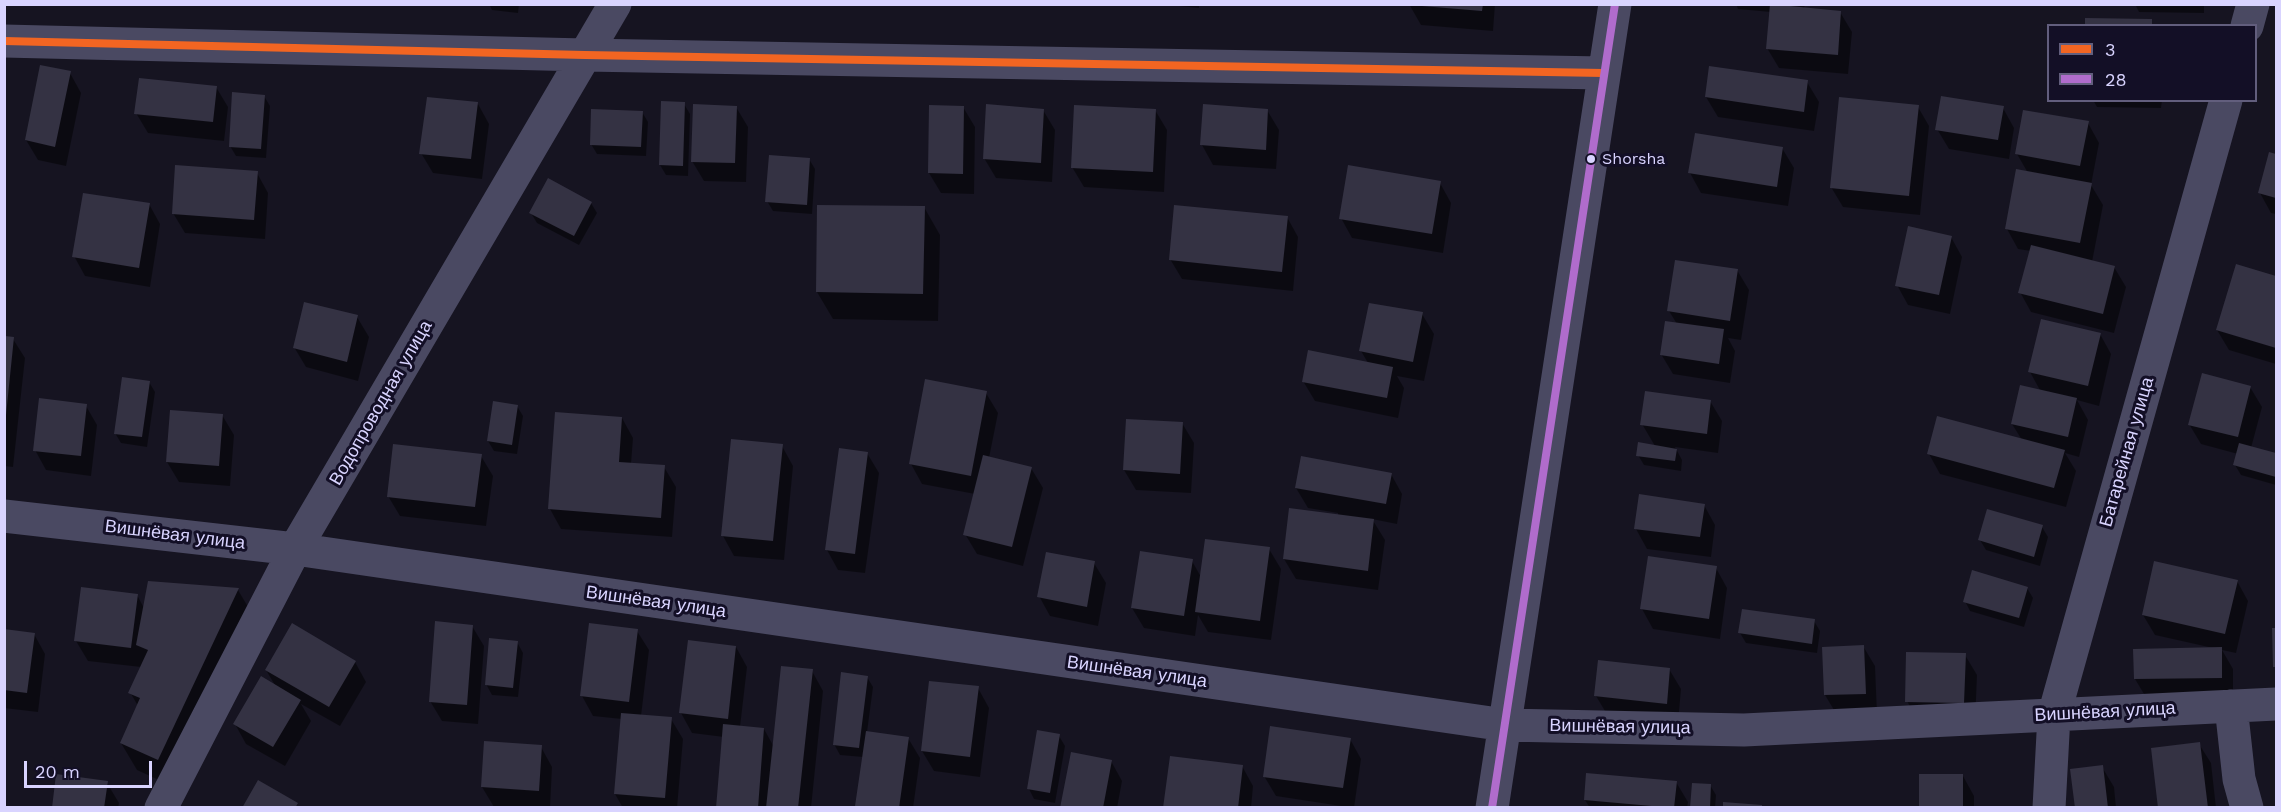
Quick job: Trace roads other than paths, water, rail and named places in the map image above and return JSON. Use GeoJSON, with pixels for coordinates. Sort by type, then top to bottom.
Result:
{"type":"FeatureCollection","features":[{"type":"Feature","properties":{"kind":"street","name":"Водопроводная улица"},"geometry":{"type":"LineString","coordinates":[[161,807],[295,549],[615,4]]}},
{"type":"Feature","properties":{"kind":"street"},"geometry":{"type":"LineString","coordinates":[[1491,807],[1615,4]]}},
{"type":"Feature","properties":{"kind":"street"},"geometry":{"type":"LineString","coordinates":[[2248,24],[2253,4]]}},
{"type":"Feature","properties":{"kind":"street"},"geometry":{"type":"LineString","coordinates":[[4,41],[585,55],[1603,73]]}},
{"type":"Feature","properties":{"kind":"street","name":"Батарейная улица"},"geometry":{"type":"LineString","coordinates":[[2049,807],[2054,715],[2225,102]]}},
{"type":"Feature","properties":{"kind":"street","name":"Вишнёвая улица"},"geometry":{"type":"LineString","coordinates":[[4,516],[295,549],[1505,725],[1744,730],[2277,704]]}},
{"type":"Feature","properties":{"kind":"street"},"geometry":{"type":"LineString","coordinates":[[2231,706],[2239,779],[2247,807]]}},
{"type":"Feature","properties":{"kind":"place","name":"Shorsha"},"geometry":{"type":"Point","coordinates":[1591,159]}}]}
